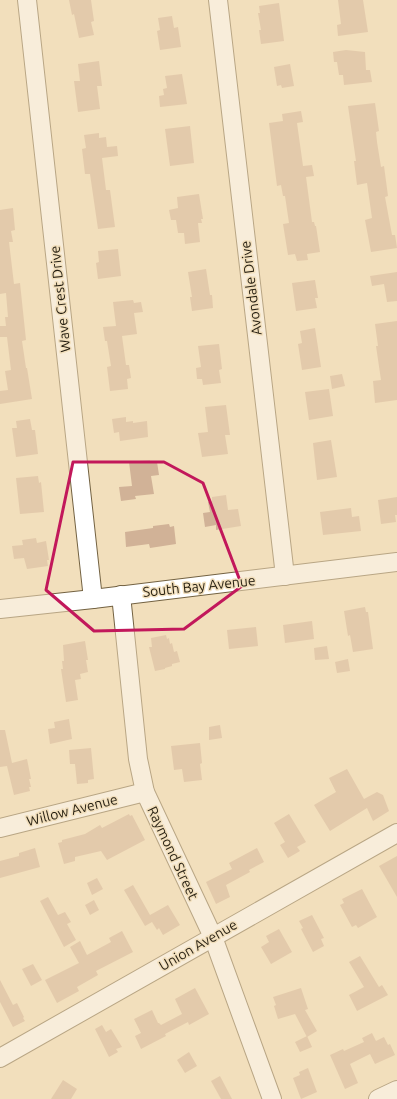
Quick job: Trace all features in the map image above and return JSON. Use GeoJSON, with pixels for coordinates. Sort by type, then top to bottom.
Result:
{"type":"FeatureCollection","features":[{"type":"Feature","properties":{"kind":"street","name":"Wave Crest Drive"},"geometry":{"type":"LineString","coordinates":[[27,0],[92,599]]}},
{"type":"Feature","properties":{"kind":"street","name":"Avondale Drive"},"geometry":{"type":"LineString","coordinates":[[218,0],[285,576]]}},
{"type":"Feature","properties":{"kind":"street","name":"South Bay Avenue"},"geometry":{"type":"LineString","coordinates":[[0,609],[397,562]]}},
{"type":"Feature","properties":{"kind":"street","name":"Raymond Street"},"geometry":{"type":"LineString","coordinates":[[121,594],[138,759],[145,792],[213,937],[272,1099]]}},
{"type":"Feature","properties":{"kind":"street","name":"Willow Avenue"},"geometry":{"type":"LineString","coordinates":[[0,828],[145,792]]}},
{"type":"Feature","properties":{"kind":"street","name":"Union Avenue"},"geometry":{"type":"LineString","coordinates":[[0,1058],[397,833]]}},
{"type":"Feature","properties":{"kind":"street"},"geometry":{"type":"LineString","coordinates":[[378,1099],[397,1090]]}},
{"type":"Feature","properties":{"kind":"highlighted area"},"geometry":{"type":"Polygon","coordinates":[[[73,462],[164,462],[203,483],[242,586],[184,629],[94,631],[46,590],[73,462]]]}},
{"type":"Feature","properties":{"kind":"building"},"geometry":{"type":"Polygon","coordinates":[[[69,0],[91,0],[94,21],[91,22],[94,35],[79,38],[74,14],[72,15],[69,0]]]}},
{"type":"Feature","properties":{"kind":"building"},"geometry":{"type":"Polygon","coordinates":[[[338,0],[363,0],[368,32],[338,36],[337,25],[341,24],[338,0]]]}},
{"type":"Feature","properties":{"kind":"building"},"geometry":{"type":"Polygon","coordinates":[[[279,3],[284,41],[261,44],[259,30],[261,30],[258,13],[260,13],[259,6],[279,3]]]}},
{"type":"Feature","properties":{"kind":"building"},"geometry":{"type":"Polygon","coordinates":[[[172,16],[174,28],[178,27],[181,47],[160,50],[157,31],[160,30],[158,18],[172,16]]]}},
{"type":"Feature","properties":{"kind":"building"},"geometry":{"type":"Polygon","coordinates":[[[346,50],[365,52],[366,70],[370,70],[372,82],[344,85],[343,75],[339,75],[337,62],[334,62],[333,52],[346,50]]]}},
{"type":"Feature","properties":{"kind":"building"},"geometry":{"type":"Polygon","coordinates":[[[99,61],[102,86],[97,86],[100,109],[78,112],[74,81],[80,81],[78,64],[99,61]]]}},
{"type":"Feature","properties":{"kind":"building"},"geometry":{"type":"Polygon","coordinates":[[[290,64],[294,86],[282,88],[281,85],[277,86],[274,67],[290,64]]]}},
{"type":"Feature","properties":{"kind":"building"},"geometry":{"type":"Polygon","coordinates":[[[182,74],[187,104],[160,107],[159,96],[164,95],[163,89],[167,88],[165,76],[182,74]]]}},
{"type":"Feature","properties":{"kind":"building"},"geometry":{"type":"Polygon","coordinates":[[[375,103],[379,131],[376,132],[377,142],[381,167],[384,166],[388,196],[385,197],[392,235],[395,235],[397,248],[371,252],[365,220],[372,218],[367,183],[357,185],[354,161],[356,161],[348,106],[375,103]]]}},
{"type":"Feature","properties":{"kind":"building"},"geometry":{"type":"Polygon","coordinates":[[[301,111],[303,122],[297,123],[303,166],[312,165],[314,176],[306,177],[312,222],[314,222],[316,226],[320,252],[307,254],[308,260],[297,261],[295,254],[288,255],[283,224],[289,223],[285,196],[283,196],[281,185],[277,186],[269,123],[283,121],[282,114],[301,111]]]}},
{"type":"Feature","properties":{"kind":"building"},"geometry":{"type":"Polygon","coordinates":[[[190,126],[194,163],[170,166],[165,129],[190,126]]]}},
{"type":"Feature","properties":{"kind":"building"},"geometry":{"type":"Polygon","coordinates":[[[99,133],[99,138],[106,137],[107,147],[117,146],[118,156],[102,158],[106,190],[110,190],[115,227],[98,229],[90,174],[85,174],[82,149],[86,148],[84,135],[99,133]]]}},
{"type":"Feature","properties":{"kind":"building"},"geometry":{"type":"Polygon","coordinates":[[[199,194],[203,219],[201,219],[202,223],[198,223],[200,242],[185,244],[184,233],[178,233],[176,220],[171,220],[169,210],[178,208],[177,197],[199,194]]]}},
{"type":"Feature","properties":{"kind":"building"},"geometry":{"type":"Polygon","coordinates":[[[13,208],[15,230],[11,231],[13,242],[9,242],[14,284],[20,283],[26,340],[22,341],[32,399],[0,404],[0,391],[8,390],[5,371],[11,370],[7,337],[0,337],[0,326],[6,326],[5,317],[8,317],[6,293],[0,294],[0,210],[13,208]]]}},
{"type":"Feature","properties":{"kind":"building"},"geometry":{"type":"Polygon","coordinates":[[[118,249],[121,276],[98,279],[96,263],[99,262],[98,251],[118,249]]]}},
{"type":"Feature","properties":{"kind":"building"},"geometry":{"type":"Polygon","coordinates":[[[206,269],[210,295],[212,295],[213,308],[192,311],[190,297],[192,297],[188,272],[206,269]]]}},
{"type":"Feature","properties":{"kind":"building"},"geometry":{"type":"Polygon","coordinates":[[[397,272],[397,301],[387,302],[384,284],[372,286],[370,276],[397,272]]]}},
{"type":"Feature","properties":{"kind":"building"},"geometry":{"type":"Polygon","coordinates":[[[315,280],[318,298],[315,298],[317,308],[296,311],[292,283],[315,280]]]}},
{"type":"Feature","properties":{"kind":"building"},"geometry":{"type":"Polygon","coordinates":[[[133,300],[134,303],[141,302],[143,312],[134,313],[137,334],[122,336],[126,365],[129,365],[131,378],[127,379],[128,389],[110,391],[107,367],[111,366],[103,327],[116,326],[113,302],[133,300]]]}},
{"type":"Feature","properties":{"kind":"building"},"geometry":{"type":"Polygon","coordinates":[[[397,321],[397,400],[375,403],[373,381],[381,380],[376,346],[378,346],[375,324],[397,321]]]}},
{"type":"Feature","properties":{"kind":"building"},"geometry":{"type":"Polygon","coordinates":[[[315,328],[321,367],[302,370],[298,344],[302,343],[300,331],[315,328]]]}},
{"type":"Feature","properties":{"kind":"building"},"geometry":{"type":"Polygon","coordinates":[[[219,344],[222,369],[219,370],[221,383],[203,385],[202,379],[197,379],[196,368],[201,367],[198,346],[219,344]]]}},
{"type":"Feature","properties":{"kind":"building"},"geometry":{"type":"Polygon","coordinates":[[[342,374],[345,386],[332,389],[330,376],[342,374]]]}},
{"type":"Feature","properties":{"kind":"building"},"geometry":{"type":"Polygon","coordinates":[[[329,389],[333,416],[309,420],[305,392],[329,389]]]}},
{"type":"Feature","properties":{"kind":"building"},"geometry":{"type":"Polygon","coordinates":[[[226,405],[230,435],[225,435],[228,454],[202,457],[198,433],[208,432],[205,407],[226,405]]]}},
{"type":"Feature","properties":{"kind":"building"},"geometry":{"type":"Polygon","coordinates":[[[126,417],[126,422],[133,421],[133,423],[147,421],[148,437],[120,441],[119,432],[114,433],[112,419],[126,417]]]}},
{"type":"Feature","properties":{"kind":"building"},"geometry":{"type":"Polygon","coordinates":[[[30,419],[32,430],[35,430],[38,454],[16,457],[12,428],[17,428],[16,421],[30,419]]]}},
{"type":"Feature","properties":{"kind":"building"},"geometry":{"type":"Polygon","coordinates":[[[331,440],[337,477],[317,480],[313,443],[331,440]]]}},
{"type":"Feature","properties":{"kind":"building"},"geometry":{"type":"Polygon","coordinates":[[[150,460],[150,463],[157,462],[159,475],[151,476],[154,494],[135,496],[136,499],[121,501],[119,487],[132,486],[129,462],[150,460]]]}},
{"type":"Feature","properties":{"kind":"building"},"geometry":{"type":"Polygon","coordinates":[[[38,476],[39,483],[41,482],[44,512],[20,514],[16,478],[38,476]]]}},
{"type":"Feature","properties":{"kind":"building"},"geometry":{"type":"Polygon","coordinates":[[[226,495],[228,510],[238,509],[241,526],[216,530],[216,525],[205,527],[203,513],[210,512],[208,502],[212,501],[212,497],[226,495]]]}},
{"type":"Feature","properties":{"kind":"building"},"geometry":{"type":"Polygon","coordinates":[[[397,497],[397,515],[395,515],[396,522],[381,524],[378,500],[397,497]]]}},
{"type":"Feature","properties":{"kind":"building"},"geometry":{"type":"Polygon","coordinates":[[[351,508],[352,517],[359,516],[361,531],[323,535],[320,512],[351,508]]]}},
{"type":"Feature","properties":{"kind":"building"},"geometry":{"type":"Polygon","coordinates":[[[169,524],[170,527],[174,526],[176,544],[150,548],[149,544],[126,547],[125,532],[169,524]]]}},
{"type":"Feature","properties":{"kind":"building"},"geometry":{"type":"Polygon","coordinates":[[[36,538],[37,543],[46,541],[49,560],[47,560],[48,566],[27,569],[24,558],[14,559],[12,546],[23,545],[22,540],[36,538]]]}},
{"type":"Feature","properties":{"kind":"building"},"geometry":{"type":"Polygon","coordinates":[[[365,607],[366,612],[368,612],[373,649],[353,652],[350,635],[348,636],[344,611],[365,607]]]}},
{"type":"Feature","properties":{"kind":"building"},"geometry":{"type":"Polygon","coordinates":[[[312,621],[314,639],[285,643],[283,625],[312,621]]]}},
{"type":"Feature","properties":{"kind":"building"},"geometry":{"type":"Polygon","coordinates":[[[256,627],[258,646],[229,649],[227,630],[256,627]]]}},
{"type":"Feature","properties":{"kind":"building"},"geometry":{"type":"Polygon","coordinates":[[[166,635],[167,639],[169,638],[170,644],[172,643],[174,652],[177,651],[180,662],[172,664],[172,666],[165,669],[155,671],[149,647],[152,647],[151,638],[166,635]]]}},
{"type":"Feature","properties":{"kind":"building"},"geometry":{"type":"Polygon","coordinates":[[[85,641],[88,672],[80,674],[81,679],[75,680],[78,700],[66,702],[61,669],[63,669],[62,661],[64,661],[63,645],[85,641]]]}},
{"type":"Feature","properties":{"kind":"building"},"geometry":{"type":"Polygon","coordinates":[[[327,646],[329,659],[315,660],[314,648],[327,646]]]}},
{"type":"Feature","properties":{"kind":"building"},"geometry":{"type":"Polygon","coordinates":[[[348,659],[350,671],[337,673],[335,662],[348,659]]]}},
{"type":"Feature","properties":{"kind":"building"},"geometry":{"type":"Polygon","coordinates":[[[69,719],[72,739],[50,744],[48,729],[55,728],[54,722],[69,719]]]}},
{"type":"Feature","properties":{"kind":"building"},"geometry":{"type":"Polygon","coordinates":[[[220,725],[222,738],[209,740],[209,727],[220,725]]]}},
{"type":"Feature","properties":{"kind":"building"},"geometry":{"type":"Polygon","coordinates":[[[0,730],[5,730],[12,763],[27,759],[31,779],[29,779],[31,787],[29,787],[30,791],[14,795],[7,766],[0,767],[0,730]]]}},
{"type":"Feature","properties":{"kind":"building"},"geometry":{"type":"Polygon","coordinates":[[[200,743],[202,780],[184,782],[182,769],[174,770],[171,746],[200,743]]]}},
{"type":"Feature","properties":{"kind":"building"},"geometry":{"type":"Polygon","coordinates":[[[91,748],[94,779],[88,780],[88,783],[77,784],[75,764],[70,764],[69,750],[91,748]]]}},
{"type":"Feature","properties":{"kind":"building"},"geometry":{"type":"Polygon","coordinates":[[[347,769],[364,799],[377,792],[383,795],[389,811],[373,821],[367,808],[330,831],[314,805],[336,792],[329,778],[347,769]]]}},
{"type":"Feature","properties":{"kind":"building"},"geometry":{"type":"Polygon","coordinates":[[[129,814],[130,816],[132,815],[145,840],[107,860],[101,851],[75,857],[75,861],[64,864],[58,843],[62,842],[62,840],[85,834],[100,825],[102,828],[129,814]]]}},
{"type":"Feature","properties":{"kind":"building"},"geometry":{"type":"Polygon","coordinates":[[[289,814],[306,842],[297,847],[300,851],[288,858],[280,845],[285,842],[274,823],[289,814]]]}},
{"type":"Feature","properties":{"kind":"building"},"geometry":{"type":"Polygon","coordinates":[[[35,848],[40,867],[0,878],[0,861],[19,856],[19,853],[35,848]]]}},
{"type":"Feature","properties":{"kind":"building"},"geometry":{"type":"Polygon","coordinates":[[[257,848],[264,862],[249,870],[250,872],[226,885],[230,897],[216,904],[206,882],[232,869],[229,863],[257,848]]]}},
{"type":"Feature","properties":{"kind":"building"},"geometry":{"type":"Polygon","coordinates":[[[397,856],[397,897],[379,866],[397,856]]]}},
{"type":"Feature","properties":{"kind":"building"},"geometry":{"type":"Polygon","coordinates":[[[97,878],[103,889],[92,895],[87,883],[97,878]]]}},
{"type":"Feature","properties":{"kind":"building"},"geometry":{"type":"Polygon","coordinates":[[[133,885],[150,915],[168,905],[180,925],[163,935],[159,928],[157,930],[152,922],[145,926],[124,890],[133,885]]]}},
{"type":"Feature","properties":{"kind":"building"},"geometry":{"type":"Polygon","coordinates":[[[362,889],[377,917],[358,928],[356,925],[352,927],[340,905],[344,903],[342,899],[362,889]]]}},
{"type":"Feature","properties":{"kind":"building"},"geometry":{"type":"Polygon","coordinates":[[[48,897],[58,915],[65,912],[71,922],[67,924],[76,940],[64,947],[40,901],[48,897]]]}},
{"type":"Feature","properties":{"kind":"building"},"geometry":{"type":"Polygon","coordinates":[[[94,900],[99,910],[90,915],[85,905],[94,900]]]}},
{"type":"Feature","properties":{"kind":"building"},"geometry":{"type":"Polygon","coordinates":[[[312,915],[324,938],[321,939],[324,946],[313,952],[301,929],[303,928],[299,921],[312,915]]]}},
{"type":"Feature","properties":{"kind":"building"},"geometry":{"type":"Polygon","coordinates":[[[279,929],[292,952],[271,964],[261,947],[269,942],[266,936],[279,929]]]}},
{"type":"Feature","properties":{"kind":"building"},"geometry":{"type":"Polygon","coordinates":[[[122,931],[133,952],[96,971],[98,975],[77,987],[79,991],[57,1003],[45,980],[79,963],[70,947],[80,941],[87,955],[111,942],[109,938],[122,931]]]}},
{"type":"Feature","properties":{"kind":"building"},"geometry":{"type":"Polygon","coordinates":[[[360,956],[379,987],[382,985],[388,995],[357,1011],[349,995],[364,987],[349,962],[360,956]]]}},
{"type":"Feature","properties":{"kind":"building"},"geometry":{"type":"Polygon","coordinates":[[[33,964],[42,980],[31,986],[22,969],[33,964]]]}},
{"type":"Feature","properties":{"kind":"building"},"geometry":{"type":"Polygon","coordinates":[[[0,980],[13,1005],[17,1003],[24,1017],[23,1018],[25,1021],[13,1027],[0,1002],[0,980]]]}},
{"type":"Feature","properties":{"kind":"building"},"geometry":{"type":"Polygon","coordinates":[[[195,988],[209,1014],[189,1025],[188,1022],[141,1049],[135,1036],[141,1033],[134,1019],[152,1010],[158,1023],[161,1025],[182,1014],[175,999],[195,988]]]}},
{"type":"Feature","properties":{"kind":"building"},"geometry":{"type":"Polygon","coordinates":[[[301,988],[308,1009],[305,1010],[317,1031],[307,1037],[295,1014],[278,1019],[274,1006],[276,1005],[273,997],[301,988]]]}},
{"type":"Feature","properties":{"kind":"building"},"geometry":{"type":"Polygon","coordinates":[[[102,1025],[106,1032],[111,1029],[122,1047],[116,1049],[118,1052],[109,1057],[95,1029],[102,1025]]]}},
{"type":"Feature","properties":{"kind":"building"},"geometry":{"type":"Polygon","coordinates":[[[372,1033],[376,1041],[384,1037],[388,1045],[390,1044],[395,1055],[375,1064],[370,1054],[350,1064],[358,1083],[345,1089],[330,1055],[343,1049],[344,1051],[364,1042],[362,1038],[372,1033]]]}},
{"type":"Feature","properties":{"kind":"building"},"geometry":{"type":"Polygon","coordinates":[[[307,1036],[312,1047],[300,1052],[295,1042],[307,1036]]]}},
{"type":"Feature","properties":{"kind":"building"},"geometry":{"type":"Polygon","coordinates":[[[189,1052],[197,1066],[185,1073],[177,1060],[189,1052]]]}},
{"type":"Feature","properties":{"kind":"building"},"geometry":{"type":"Polygon","coordinates":[[[308,1068],[317,1092],[301,1099],[293,1078],[300,1075],[299,1072],[308,1068]]]}},
{"type":"Feature","properties":{"kind":"building"},"geometry":{"type":"Polygon","coordinates":[[[220,1076],[232,1099],[221,1099],[211,1081],[220,1076]]]}},
{"type":"Feature","properties":{"kind":"building"},"geometry":{"type":"Polygon","coordinates":[[[63,1080],[77,1089],[71,1099],[51,1099],[63,1080]]]}}]}
